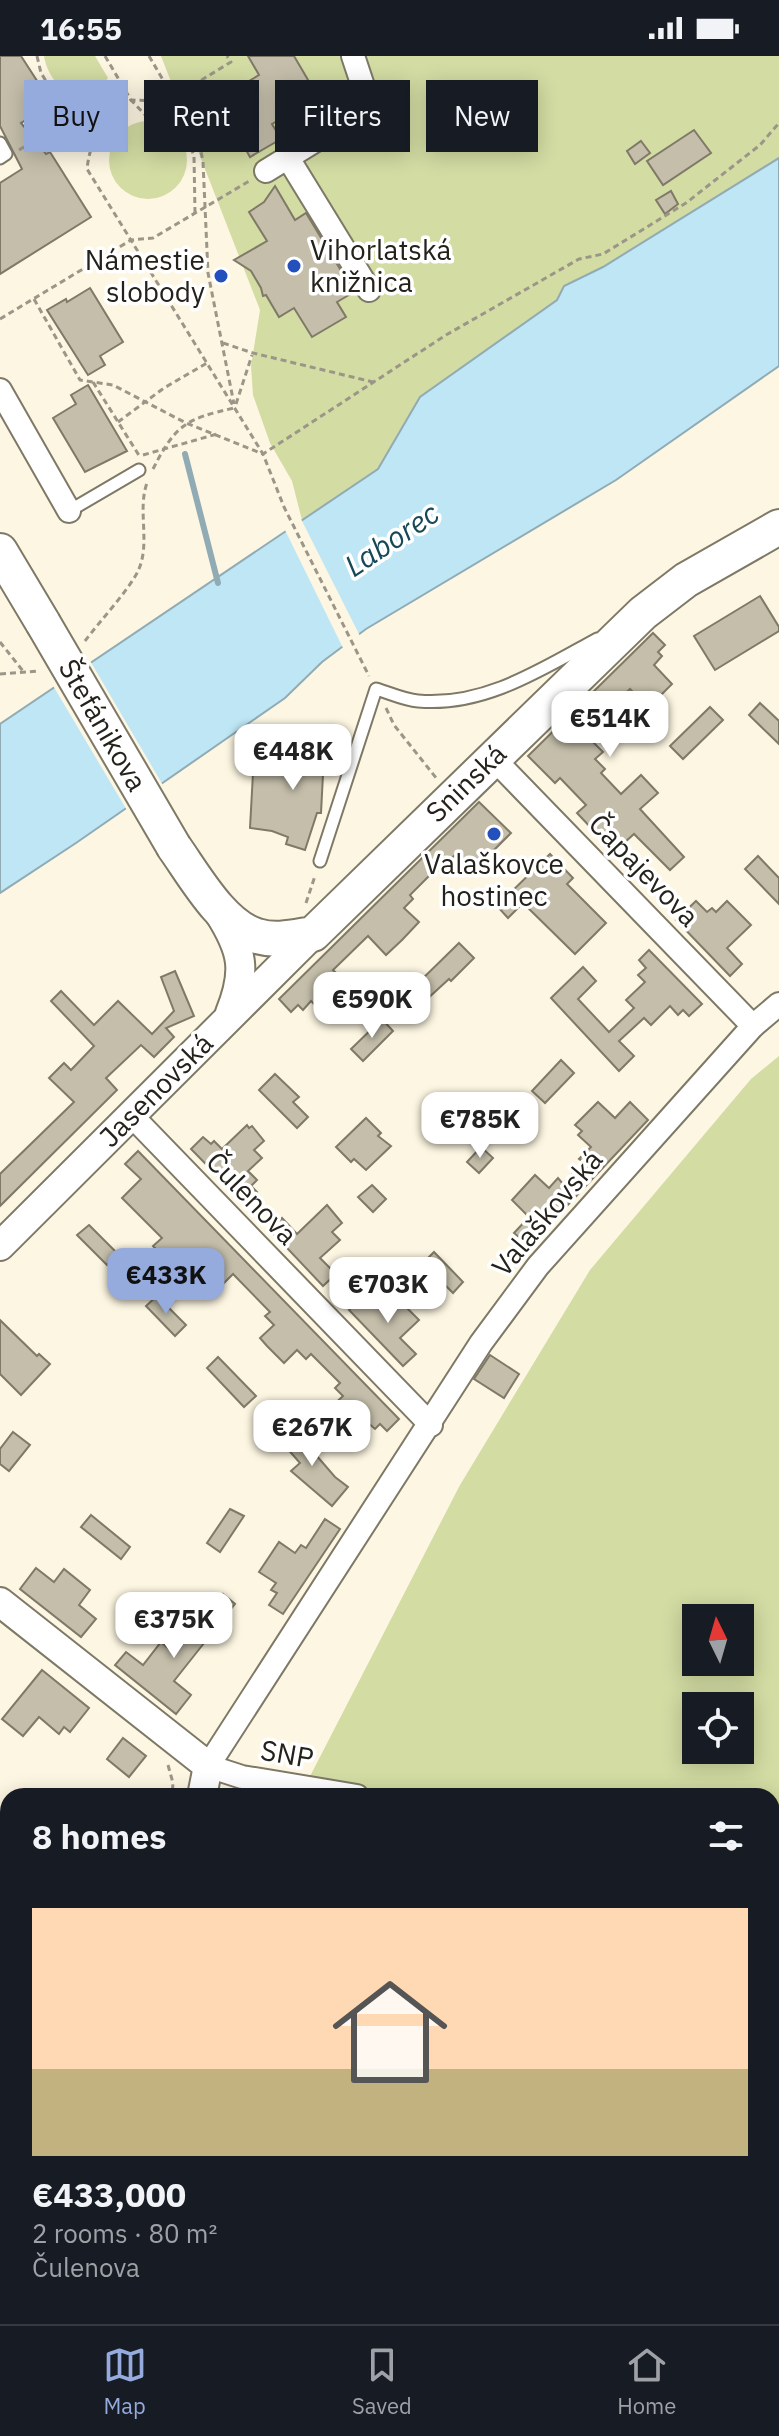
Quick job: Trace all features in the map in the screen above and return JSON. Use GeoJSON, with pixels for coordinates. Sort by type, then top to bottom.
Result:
{"type":"FeatureCollection","features":[{"type":"Feature","properties":{"kind":"main road","name":"Sninská"},"geometry":{"type":"LineString","coordinates":[[308,922],[492,757],[643,613],[686,580],[779,527]]}},
{"type":"Feature","properties":{"kind":"main road","name":"Štefánikova"},"geometry":{"type":"LineString","coordinates":[[0,551],[174,847],[209,897],[247,932],[259,937],[289,938],[308,922]]}},
{"type":"Feature","properties":{"kind":"street"},"geometry":{"type":"LineString","coordinates":[[266,171],[370,107],[353,56]]}},
{"type":"Feature","properties":{"kind":"street"},"geometry":{"type":"LineString","coordinates":[[288,158],[369,290]]}},
{"type":"Feature","properties":{"kind":"street"},"geometry":{"type":"LineString","coordinates":[[0,390],[69,511]]}},
{"type":"Feature","properties":{"kind":"street","name":"Čapajevova"},"geometry":{"type":"LineString","coordinates":[[492,757],[753,1026]]}},
{"type":"Feature","properties":{"kind":"street"},"geometry":{"type":"LineString","coordinates":[[209,897],[232,933],[241,962],[240,989],[229,1017]]}},
{"type":"Feature","properties":{"kind":"street","name":"Jasenovská"},"geometry":{"type":"LineString","coordinates":[[0,1246],[229,1017],[308,922]]}},
{"type":"Feature","properties":{"kind":"street","name":"Valaškovská"},"geometry":{"type":"LineString","coordinates":[[208,1766],[431,1425],[481,1343],[538,1266],[753,1026],[779,1004]]}},
{"type":"Feature","properties":{"kind":"street","name":"Čulenova"},"geometry":{"type":"LineString","coordinates":[[132,1116],[431,1425]]}},
{"type":"Feature","properties":{"kind":"street"},"geometry":{"type":"LineString","coordinates":[[0,1602],[208,1766],[204,1788]]}},
{"type":"Feature","properties":{"kind":"street","name":"SNP"},"geometry":{"type":"LineString","coordinates":[[208,1766],[242,1777],[309,1788]]}},
{"type":"Feature","properties":{"kind":"lane"},"geometry":{"type":"LineString","coordinates":[[69,511],[139,470]]}},
{"type":"Feature","properties":{"kind":"lane"},"geometry":{"type":"LineString","coordinates":[[320,861],[376,689],[416,701],[465,699],[527,678],[643,613]]}},
{"type":"Feature","properties":{"kind":"path"},"geometry":{"type":"LineString","coordinates":[[37,56],[45,80]]}},
{"type":"Feature","properties":{"kind":"path"},"geometry":{"type":"LineString","coordinates":[[105,56],[131,100],[144,114]]}},
{"type":"Feature","properties":{"kind":"path"},"geometry":{"type":"LineString","coordinates":[[149,56],[163,80]]}},
{"type":"Feature","properties":{"kind":"path"},"geometry":{"type":"LineString","coordinates":[[201,80],[231,62],[227,56]]}},
{"type":"Feature","properties":{"kind":"path"},"geometry":{"type":"LineString","coordinates":[[128,102],[144,100]]}},
{"type":"Feature","properties":{"kind":"path"},"geometry":{"type":"LineString","coordinates":[[263,454],[515,294],[579,259],[603,254],[686,203],[760,145],[779,123]]}},
{"type":"Feature","properties":{"kind":"path"},"geometry":{"type":"LineString","coordinates":[[6,152],[24,143]]}},
{"type":"Feature","properties":{"kind":"path"},"geometry":{"type":"LineString","coordinates":[[89,152],[87,169],[263,454],[284,507],[365,671]]}},
{"type":"Feature","properties":{"kind":"path"},"geometry":{"type":"LineString","coordinates":[[193,152],[195,213]]}},
{"type":"Feature","properties":{"kind":"path"},"geometry":{"type":"LineString","coordinates":[[201,152],[208,273],[234,408]]}},
{"type":"Feature","properties":{"kind":"path"},"geometry":{"type":"LineString","coordinates":[[0,319],[131,240],[153,238],[266,171]]}},
{"type":"Feature","properties":{"kind":"path"},"geometry":{"type":"LineString","coordinates":[[34,299],[80,380],[113,385],[186,423],[263,454]]}},
{"type":"Feature","properties":{"kind":"path"},"geometry":{"type":"LineString","coordinates":[[223,343],[373,382]]}},
{"type":"Feature","properties":{"kind":"path"},"geometry":{"type":"LineString","coordinates":[[234,408],[253,353]]}},
{"type":"Feature","properties":{"kind":"path"},"geometry":{"type":"LineString","coordinates":[[118,422],[164,388],[207,363]]}},
{"type":"Feature","properties":{"kind":"path"},"geometry":{"type":"LineString","coordinates":[[93,382],[146,466],[139,470]]}},
{"type":"Feature","properties":{"kind":"path"},"geometry":{"type":"LineString","coordinates":[[139,570],[143,546],[144,492],[163,449],[186,423],[198,416],[234,408]]}},
{"type":"Feature","properties":{"kind":"path"},"geometry":{"type":"LineString","coordinates":[[139,456],[217,434]]}},
{"type":"Feature","properties":{"kind":"path"},"geometry":{"type":"LineString","coordinates":[[0,642],[24,672]]}},
{"type":"Feature","properties":{"kind":"path"},"geometry":{"type":"LineString","coordinates":[[376,689],[394,725],[442,786]]}},
{"type":"Feature","properties":{"kind":"path"},"geometry":{"type":"LineString","coordinates":[[308,922],[320,861]]}},
{"type":"Feature","properties":{"kind":"path"},"geometry":{"type":"LineString","coordinates":[[165,1757],[173,1788]]}},
{"type":"Feature","properties":{"kind":"green space"},"geometry":{"type":"Polygon","coordinates":[[[44,56],[95,56],[108,78],[54,80],[44,56]]]}},
{"type":"Feature","properties":{"kind":"green space"},"geometry":{"type":"Polygon","coordinates":[[[161,56],[779,56],[779,158],[603,267],[564,286],[557,300],[420,397],[379,469],[302,520],[292,481],[270,443],[253,395],[251,366],[260,310],[198,152],[259,152],[259,80],[170,80],[161,56]]]}},
{"type":"Feature","properties":{"kind":"green space"},"geometry":{"type":"Polygon","coordinates":[[[140,122],[144,122],[144,152],[186,152],[184,175],[169,192],[156,198],[133,196],[116,181],[110,168],[110,152],[128,152],[128,127],[140,122]]]}},
{"type":"Feature","properties":{"kind":"green space"},"geometry":{"type":"Polygon","coordinates":[[[779,1056],[779,1788],[304,1788],[460,1485],[590,1270],[751,1079],[779,1056]]]}},
{"type":"Feature","properties":{"kind":"water","name":"Laborec"},"geometry":{"type":"Polygon","coordinates":[[[779,158],[779,366],[616,480],[366,629],[322,662],[285,698],[0,893],[0,724],[378,469],[420,397],[557,300],[564,286],[603,267],[779,158]]]}},
{"type":"Feature","properties":{"kind":"pier"},"geometry":{"type":"Polygon","coordinates":[[[300,517],[361,638],[344,650],[284,528],[300,517]]]}},
{"type":"Feature","properties":{"kind":"pier"},"geometry":{"type":"Polygon","coordinates":[[[89,659],[164,787],[128,812],[52,684],[89,659]]]}},
{"type":"Feature","properties":{"kind":"building"},"geometry":{"type":"Polygon","coordinates":[[[0,56],[21,56],[36,80],[24,80],[24,121],[21,123],[24,127],[24,152],[50,152],[91,217],[0,274],[0,183],[22,169],[0,126],[0,56]]]}},
{"type":"Feature","properties":{"kind":"building"},"geometry":{"type":"Polygon","coordinates":[[[248,56],[294,56],[308,80],[275,80],[275,122],[272,124],[275,142],[259,152],[259,80],[251,80],[259,75],[248,56]]]}},
{"type":"Feature","properties":{"kind":"building"},"geometry":{"type":"Polygon","coordinates":[[[694,130],[711,153],[663,185],[647,161],[694,130]]]}},
{"type":"Feature","properties":{"kind":"building"},"geometry":{"type":"Polygon","coordinates":[[[641,141],[650,153],[635,164],[627,151],[641,141]]]}},
{"type":"Feature","properties":{"kind":"building","name":"Vihorlatská knižnica"},"geometry":{"type":"Polygon","coordinates":[[[275,186],[295,220],[306,213],[354,292],[337,302],[346,317],[312,337],[294,308],[279,317],[266,295],[263,296],[251,271],[234,260],[267,241],[249,212],[264,202],[275,186]]]}},
{"type":"Feature","properties":{"kind":"building"},"geometry":{"type":"Polygon","coordinates":[[[671,191],[678,204],[665,214],[656,200],[671,191]]]}},
{"type":"Feature","properties":{"kind":"building"},"geometry":{"type":"Polygon","coordinates":[[[90,288],[123,342],[100,356],[105,365],[88,375],[47,310],[90,288]]]}},
{"type":"Feature","properties":{"kind":"building"},"geometry":{"type":"Polygon","coordinates":[[[88,385],[127,451],[85,472],[53,418],[76,404],[71,395],[88,385]]]}},
{"type":"Feature","properties":{"kind":"building"},"geometry":{"type":"Polygon","coordinates":[[[760,596],[779,631],[715,670],[694,636],[760,596]]]}},
{"type":"Feature","properties":{"kind":"building"},"geometry":{"type":"Polygon","coordinates":[[[653,633],[665,645],[658,652],[662,656],[654,665],[672,684],[648,708],[630,689],[615,703],[610,699],[590,720],[594,724],[584,733],[603,752],[595,759],[605,769],[601,773],[621,794],[641,775],[658,793],[640,809],[684,857],[670,870],[634,834],[614,852],[577,813],[586,805],[560,778],[555,783],[528,756],[653,633]]]}},
{"type":"Feature","properties":{"kind":"building"},"geometry":{"type":"Polygon","coordinates":[[[760,703],[779,721],[779,744],[749,715],[760,703]]]}},
{"type":"Feature","properties":{"kind":"building"},"geometry":{"type":"Polygon","coordinates":[[[710,707],[723,720],[683,759],[670,746],[710,707]]]}},
{"type":"Feature","properties":{"kind":"building"},"geometry":{"type":"Polygon","coordinates":[[[296,733],[340,739],[338,757],[324,755],[321,813],[317,813],[305,850],[286,844],[288,837],[250,828],[253,773],[291,775],[296,733]]]}},
{"type":"Feature","properties":{"kind":"building"},"geometry":{"type":"Polygon","coordinates":[[[479,802],[511,833],[471,873],[454,856],[438,871],[436,869],[410,895],[413,899],[404,908],[419,922],[402,940],[386,955],[368,936],[333,970],[352,989],[325,1015],[311,1001],[303,1010],[298,1005],[291,1012],[279,999],[479,802]]]}},
{"type":"Feature","properties":{"kind":"building"},"geometry":{"type":"Polygon","coordinates":[[[550,854],[573,878],[567,884],[606,923],[575,954],[523,903],[508,918],[497,906],[550,854]]]}},
{"type":"Feature","properties":{"kind":"building"},"geometry":{"type":"Polygon","coordinates":[[[758,856],[779,878],[779,904],[745,869],[758,856]]]}},
{"type":"Feature","properties":{"kind":"building"},"geometry":{"type":"Polygon","coordinates":[[[696,901],[707,912],[712,908],[716,912],[727,901],[751,925],[727,948],[742,964],[730,976],[676,920],[696,901]]]}},
{"type":"Feature","properties":{"kind":"building"},"geometry":{"type":"Polygon","coordinates":[[[459,943],[474,958],[426,1000],[414,987],[459,943]]]}},
{"type":"Feature","properties":{"kind":"building"},"geometry":{"type":"Polygon","coordinates":[[[649,950],[702,1004],[689,1016],[683,1010],[678,1015],[670,1006],[651,1025],[644,1018],[619,1041],[634,1056],[619,1071],[551,998],[583,967],[596,981],[578,999],[609,1032],[634,1008],[626,1000],[645,982],[638,975],[646,968],[639,960],[649,950]]]}},
{"type":"Feature","properties":{"kind":"building"},"geometry":{"type":"Polygon","coordinates":[[[175,971],[194,1016],[166,1028],[174,1037],[154,1057],[141,1045],[106,1078],[117,1090],[0,1206],[0,1174],[74,1102],[49,1078],[64,1063],[71,1070],[94,1046],[51,1001],[61,991],[94,1025],[118,1001],[152,1034],[174,1011],[161,977],[175,971]]]}},
{"type":"Feature","properties":{"kind":"building"},"geometry":{"type":"Polygon","coordinates":[[[382,1019],[393,1031],[363,1061],[351,1049],[382,1019]]]}},
{"type":"Feature","properties":{"kind":"building"},"geometry":{"type":"Polygon","coordinates":[[[561,1060],[574,1073],[545,1103],[532,1091],[561,1060]]]}},
{"type":"Feature","properties":{"kind":"building"},"geometry":{"type":"Polygon","coordinates":[[[275,1074],[299,1097],[293,1102],[308,1117],[297,1128],[259,1090],[275,1074]]]}},
{"type":"Feature","properties":{"kind":"building"},"geometry":{"type":"Polygon","coordinates":[[[598,1102],[615,1118],[630,1102],[648,1120],[529,1246],[514,1233],[529,1217],[512,1200],[535,1175],[549,1188],[558,1178],[563,1184],[583,1162],[579,1159],[591,1147],[578,1135],[582,1131],[575,1125],[598,1102]]]}},
{"type":"Feature","properties":{"kind":"building"},"geometry":{"type":"Polygon","coordinates":[[[366,1118],[381,1133],[378,1136],[391,1146],[366,1170],[354,1159],[351,1162],[336,1147],[366,1118]]]}},
{"type":"Feature","properties":{"kind":"building"},"geometry":{"type":"Polygon","coordinates":[[[247,1125],[249,1128],[252,1126],[264,1141],[254,1150],[262,1158],[248,1171],[257,1180],[251,1186],[257,1192],[245,1204],[191,1149],[203,1137],[211,1144],[214,1141],[222,1149],[247,1125]]]}},
{"type":"Feature","properties":{"kind":"building"},"geometry":{"type":"Polygon","coordinates":[[[481,1147],[493,1158],[479,1173],[467,1162],[481,1147]]]}},
{"type":"Feature","properties":{"kind":"building"},"geometry":{"type":"Polygon","coordinates":[[[138,1151],[399,1419],[387,1431],[380,1424],[375,1429],[366,1421],[353,1434],[345,1426],[336,1436],[324,1423],[334,1414],[329,1409],[343,1396],[335,1388],[340,1383],[311,1354],[306,1359],[297,1350],[284,1363],[267,1346],[260,1338],[274,1325],[265,1316],[270,1312],[233,1274],[215,1292],[209,1285],[199,1294],[189,1284],[198,1275],[175,1251],[166,1260],[153,1246],[162,1238],[122,1198],[141,1179],[125,1164],[138,1151]]]}},
{"type":"Feature","properties":{"kind":"building"},"geometry":{"type":"Polygon","coordinates":[[[372,1185],[386,1199],[373,1212],[358,1197],[372,1185]]]}},
{"type":"Feature","properties":{"kind":"building"},"geometry":{"type":"Polygon","coordinates":[[[327,1205],[342,1223],[332,1232],[340,1240],[320,1258],[336,1274],[323,1286],[270,1230],[282,1218],[297,1234],[327,1205]]]}},
{"type":"Feature","properties":{"kind":"building"},"geometry":{"type":"Polygon","coordinates":[[[89,1225],[118,1254],[107,1265],[77,1235],[89,1225]]]}},
{"type":"Feature","properties":{"kind":"building"},"geometry":{"type":"Polygon","coordinates":[[[434,1252],[463,1282],[453,1293],[423,1263],[434,1252]]]}},
{"type":"Feature","properties":{"kind":"building"},"geometry":{"type":"Polygon","coordinates":[[[157,1296],[186,1325],[175,1336],[146,1306],[157,1296]]]}},
{"type":"Feature","properties":{"kind":"building"},"geometry":{"type":"Polygon","coordinates":[[[395,1296],[419,1320],[400,1338],[416,1354],[403,1366],[349,1310],[361,1298],[368,1305],[373,1300],[381,1309],[395,1296]]]}},
{"type":"Feature","properties":{"kind":"building"},"geometry":{"type":"Polygon","coordinates":[[[0,1320],[37,1356],[39,1354],[50,1364],[21,1395],[0,1374],[0,1320]]]}},
{"type":"Feature","properties":{"kind":"building"},"geometry":{"type":"Polygon","coordinates":[[[490,1355],[519,1374],[504,1398],[474,1379],[490,1355]]]}},
{"type":"Feature","properties":{"kind":"building"},"geometry":{"type":"Polygon","coordinates":[[[218,1357],[256,1396],[244,1407],[207,1368],[218,1357]]]}},
{"type":"Feature","properties":{"kind":"building"},"geometry":{"type":"Polygon","coordinates":[[[291,1426],[335,1477],[348,1487],[332,1506],[291,1471],[300,1463],[278,1438],[291,1426]]]}},
{"type":"Feature","properties":{"kind":"building"},"geometry":{"type":"Polygon","coordinates":[[[13,1432],[30,1445],[9,1471],[0,1464],[0,1449],[13,1432]]]}},
{"type":"Feature","properties":{"kind":"building"},"geometry":{"type":"Polygon","coordinates":[[[230,1509],[244,1516],[220,1552],[207,1543],[230,1509]]]}},
{"type":"Feature","properties":{"kind":"building"},"geometry":{"type":"Polygon","coordinates":[[[91,1515],[130,1547],[121,1559],[81,1527],[91,1515]]]}},
{"type":"Feature","properties":{"kind":"building"},"geometry":{"type":"Polygon","coordinates":[[[325,1519],[340,1529],[283,1614],[269,1605],[277,1593],[271,1590],[276,1583],[259,1572],[279,1542],[295,1553],[301,1545],[306,1548],[325,1519]]]}},
{"type":"Feature","properties":{"kind":"building"},"geometry":{"type":"Polygon","coordinates":[[[36,1568],[54,1582],[64,1569],[90,1590],[79,1605],[96,1619],[81,1637],[20,1589],[36,1568]]]}},
{"type":"Feature","properties":{"kind":"building"},"geometry":{"type":"Polygon","coordinates":[[[223,1594],[235,1604],[174,1681],[191,1695],[176,1714],[115,1665],[126,1652],[143,1665],[161,1642],[169,1649],[177,1638],[183,1642],[223,1594]]]}},
{"type":"Feature","properties":{"kind":"building"},"geometry":{"type":"Polygon","coordinates":[[[42,1670],[89,1708],[70,1732],[64,1727],[59,1734],[39,1717],[23,1736],[2,1719],[42,1670]]]}},
{"type":"Feature","properties":{"kind":"building"},"geometry":{"type":"Polygon","coordinates":[[[123,1738],[146,1756],[129,1777],[107,1759],[123,1738]]]}},
{"type":"Feature","properties":{"kind":"waterway"},"geometry":{"type":"LineString","coordinates":[[185,454],[218,583]]}},
{"type":"Feature","properties":{"kind":"place","name":"Vihorlatská knižnica"},"geometry":{"type":"Point","coordinates":[294,266]}},
{"type":"Feature","properties":{"kind":"place","name":"Námestie slobody"},"geometry":{"type":"Point","coordinates":[221,276]}},
{"type":"Feature","properties":{"kind":"place","name":"Valaškovce hostinec"},"geometry":{"type":"Point","coordinates":[494,834]}}]}
